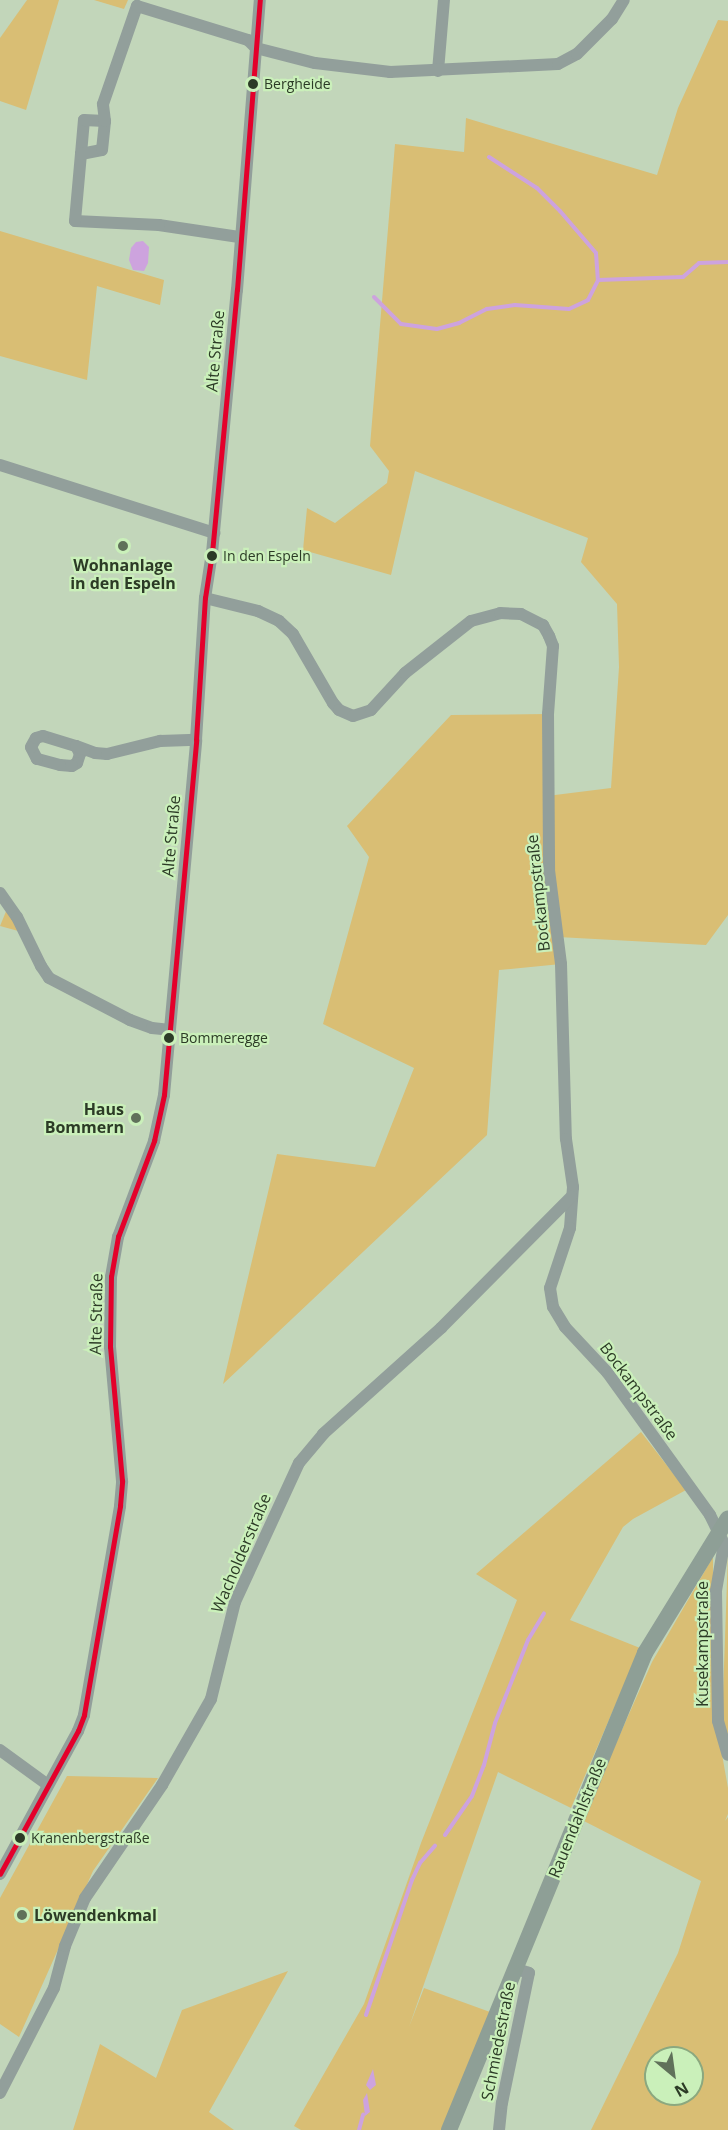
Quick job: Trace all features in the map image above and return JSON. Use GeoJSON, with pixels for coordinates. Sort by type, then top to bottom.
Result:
{"type":"FeatureCollection","features":[{"type":"Feature","properties":{"kind":"street","name":"Alte Straße"},"geometry":{"type":"LineString","coordinates":[[0,1874],[84,1715],[117,1532],[122,1480],[110,1347],[111,1277],[118,1237],[154,1141],[164,1095],[196,740],[205,598],[214,533],[237,290],[239,237],[260,0]]}},
{"type":"Feature","properties":{"kind":"street"},"geometry":{"type":"LineString","coordinates":[[438,71],[444,0]]}},
{"type":"Feature","properties":{"kind":"street"},"geometry":{"type":"LineString","coordinates":[[81,154],[102,150],[105,121],[103,104],[137,6],[248,40],[256,48],[336,68],[375,72],[438,71],[563,62],[584,47],[621,7],[624,0]]}},
{"type":"Feature","properties":{"kind":"street"},"geometry":{"type":"LineString","coordinates":[[105,121],[84,120],[75,221],[159,225],[239,237]]}},
{"type":"Feature","properties":{"kind":"street"},"geometry":{"type":"LineString","coordinates":[[0,465],[214,533]]}},
{"type":"Feature","properties":{"kind":"street","name":"Bockampstraße"},"geometry":{"type":"LineString","coordinates":[[205,598],[258,610],[279,621],[294,634],[339,710],[358,716],[371,710],[405,673],[471,621],[500,613],[521,614],[543,625],[553,646],[548,714],[548,826],[551,888],[561,964],[566,1139],[573,1187],[570,1228],[550,1288],[553,1306],[565,1327],[607,1372],[694,1492],[723,1525]]}},
{"type":"Feature","properties":{"kind":"street"},"geometry":{"type":"LineString","coordinates":[[76,746],[95,753],[107,754],[160,741],[196,740]]}},
{"type":"Feature","properties":{"kind":"street"},"geometry":{"type":"LineString","coordinates":[[0,893],[17,917],[49,978],[130,1020],[152,1028],[170,1030]]}},
{"type":"Feature","properties":{"kind":"street","name":"Wacholderstraße"},"geometry":{"type":"LineString","coordinates":[[0,2092],[54,1988],[65,1946],[85,1898],[162,1785],[211,1699],[235,1602],[299,1463],[323,1434],[448,1321],[571,1197]]}},
{"type":"Feature","properties":{"kind":"street","name":"Kusekampstraße"},"geometry":{"type":"LineString","coordinates":[[723,1525],[724,1544],[716,1591],[718,1720],[728,1755]]}},
{"type":"Feature","properties":{"kind":"street","name":"Rauendahlstraße"},"geometry":{"type":"LineString","coordinates":[[449,2130],[645,1653],[723,1525]]}},
{"type":"Feature","properties":{"kind":"street"},"geometry":{"type":"LineString","coordinates":[[0,1750],[48,1785]]}},
{"type":"Feature","properties":{"kind":"street","name":"Schmiedestraße"},"geometry":{"type":"LineString","coordinates":[[499,2130],[502,2103],[529,1973],[514,1968]]}},
{"type":"Feature","properties":{"kind":"shaded area"},"geometry":{"type":"Polygon","coordinates":[[[27,0],[59,0],[26,110],[0,101],[0,38],[27,0]]]}},
{"type":"Feature","properties":{"kind":"shaded area"},"geometry":{"type":"Polygon","coordinates":[[[94,0],[128,0],[124,9],[94,0]]]}},
{"type":"Feature","properties":{"kind":"shaded area"},"geometry":{"type":"Polygon","coordinates":[[[718,20],[728,21],[728,915],[706,945],[558,937],[561,964],[499,970],[487,1135],[223,1384],[277,1154],[375,1167],[414,1068],[323,1024],[369,857],[347,826],[451,715],[548,714],[547,796],[611,788],[619,667],[617,604],[581,562],[588,538],[415,471],[391,575],[303,550],[307,508],[335,523],[387,483],[389,471],[370,446],[395,144],[464,152],[466,118],[657,175],[678,108],[718,20]]]}},
{"type":"Feature","properties":{"kind":"shaded area"},"geometry":{"type":"Polygon","coordinates":[[[0,231],[164,280],[160,305],[97,286],[87,380],[0,356],[0,231]]]}},
{"type":"Feature","properties":{"kind":"shaded area"},"geometry":{"type":"Polygon","coordinates":[[[143,241],[149,247],[148,263],[144,271],[133,270],[129,260],[131,248],[136,242],[143,241]]]}},
{"type":"Feature","properties":{"kind":"shaded area"},"geometry":{"type":"Polygon","coordinates":[[[7,909],[22,932],[0,926],[7,909]]]}},
{"type":"Feature","properties":{"kind":"shaded area"},"geometry":{"type":"Polygon","coordinates":[[[641,1432],[686,1490],[633,1519],[623,1527],[570,1620],[640,1648],[571,1808],[498,1772],[409,2027],[424,1988],[490,2012],[442,2130],[301,2130],[294,2126],[364,2004],[421,1843],[517,1600],[476,1574],[641,1432]]]}},
{"type":"Feature","properties":{"kind":"shaded area"},"geometry":{"type":"Polygon","coordinates":[[[728,1553],[728,1745],[722,1723],[728,1553]]]}},
{"type":"Feature","properties":{"kind":"shaded area"},"geometry":{"type":"Polygon","coordinates":[[[713,1557],[713,1704],[728,1788],[728,1814],[725,1821],[728,1817],[728,2130],[591,2130],[678,1953],[701,1881],[582,1820],[652,1662],[713,1557]]]}},
{"type":"Feature","properties":{"kind":"shaded area"},"geometry":{"type":"Polygon","coordinates":[[[67,1776],[158,1778],[93,1871],[19,2037],[0,2024],[0,1898],[67,1776]]]}},
{"type":"Feature","properties":{"kind":"shaded area"},"geometry":{"type":"Polygon","coordinates":[[[288,1971],[209,2112],[234,2130],[73,2130],[100,2044],[156,2078],[182,2010],[288,1971]]]}},
{"type":"Feature","properties":{"kind":"shaded area"},"geometry":{"type":"Polygon","coordinates":[[[373,2069],[376,2085],[370,2090],[366,2085],[373,2069]]]}},
{"type":"Feature","properties":{"kind":"shaded area"},"geometry":{"type":"Polygon","coordinates":[[[367,2093],[370,2112],[365,2116],[363,2100],[367,2093]]]}},
{"type":"Feature","properties":{"kind":"waterway"},"geometry":{"type":"LineString","coordinates":[[489,157],[537,188],[560,211],[596,253],[598,280]]}},
{"type":"Feature","properties":{"kind":"waterway"},"geometry":{"type":"LineString","coordinates":[[374,297],[401,324],[437,329],[459,323],[487,309],[515,305],[569,309],[588,300],[598,280],[683,277],[699,263],[728,262]]}},
{"type":"Feature","properties":{"kind":"waterway"},"geometry":{"type":"LineString","coordinates":[[445,1835],[472,1796],[484,1765],[495,1723],[528,1640],[544,1613]]}},
{"type":"Feature","properties":{"kind":"waterway"},"geometry":{"type":"LineString","coordinates":[[366,2015],[412,1880],[420,1863],[435,1846]]}},
{"type":"Feature","properties":{"kind":"waterway"},"geometry":{"type":"LineString","coordinates":[[359,2130],[363,2115]]}},
{"type":"Feature","properties":{"kind":"transit line"},"geometry":{"type":"LineString","coordinates":[[0,1874],[78,1731],[84,1715],[120,1506],[122,1481],[110,1347],[111,1277],[118,1237],[154,1141],[164,1095],[196,740],[205,598],[212,553],[237,290],[260,0]]}},
{"type":"Feature","properties":{"kind":"place","name":"Bergheide"},"geometry":{"type":"Point","coordinates":[253,84]}},
{"type":"Feature","properties":{"kind":"place","name":"Wohnanlage in den Espeln"},"geometry":{"type":"Point","coordinates":[123,546]}},
{"type":"Feature","properties":{"kind":"place","name":"In den Espeln"},"geometry":{"type":"Point","coordinates":[212,556]}},
{"type":"Feature","properties":{"kind":"place","name":"Bommeregge"},"geometry":{"type":"Point","coordinates":[169,1038]}},
{"type":"Feature","properties":{"kind":"place","name":"Haus Bommern"},"geometry":{"type":"Point","coordinates":[136,1118]}},
{"type":"Feature","properties":{"kind":"place","name":"Kranenbergstraße"},"geometry":{"type":"Point","coordinates":[20,1838]}},
{"type":"Feature","properties":{"kind":"place","name":"Löwendenkmal"},"geometry":{"type":"Point","coordinates":[22,1915]}}]}
